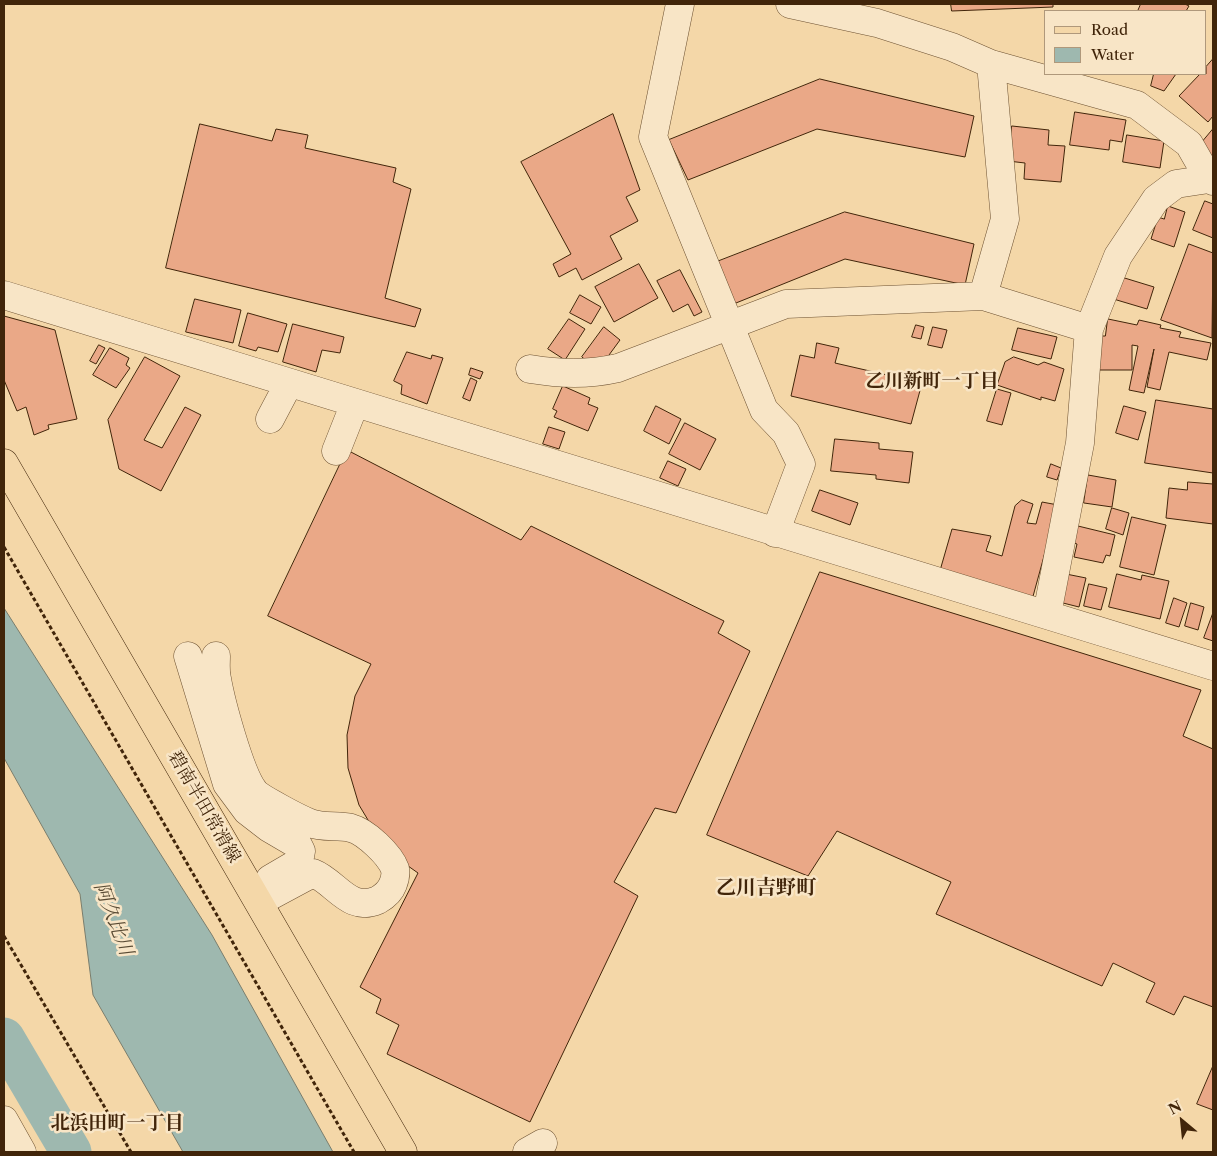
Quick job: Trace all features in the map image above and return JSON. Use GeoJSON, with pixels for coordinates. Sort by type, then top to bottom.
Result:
{"type":"FeatureCollection","features":[{"type":"Feature","properties":{"kind":"main road","name":"碧南半田常滑線"},"geometry":{"type":"LineString","coordinates":[[4,463],[403,1152]]}},
{"type":"Feature","properties":{"kind":"street"},"geometry":{"type":"LineString","coordinates":[[680,4],[654,137],[728,326],[764,410],[786,433],[801,464],[775,533]]}},
{"type":"Feature","properties":{"kind":"street"},"geometry":{"type":"LineString","coordinates":[[790,4],[877,23],[952,47],[991,64],[1137,105],[1189,144],[1211,180],[1176,184],[1156,199],[1118,256],[1089,329],[1080,443],[1047,614]]}},
{"type":"Feature","properties":{"kind":"street"},"geometry":{"type":"LineString","coordinates":[[983,296],[1005,219],[991,64]]}},
{"type":"Feature","properties":{"kind":"street"},"geometry":{"type":"LineString","coordinates":[[4,295],[1213,666]]}},
{"type":"Feature","properties":{"kind":"street"},"geometry":{"type":"LineString","coordinates":[[530,369],[561,374],[594,374],[618,368],[786,304],[983,296],[1089,329]]}},
{"type":"Feature","properties":{"kind":"street"},"geometry":{"type":"LineString","coordinates":[[270,419],[289,383]]}},
{"type":"Feature","properties":{"kind":"street"},"geometry":{"type":"LineString","coordinates":[[336,451],[354,403]]}},
{"type":"Feature","properties":{"kind":"street"},"geometry":{"type":"LineString","coordinates":[[188,656],[227,784],[247,811],[269,828],[298,844],[301,851],[299,862],[255,896]]}},
{"type":"Feature","properties":{"kind":"street"},"geometry":{"type":"LineString","coordinates":[[216,656],[216,677],[224,707],[244,771],[254,791],[311,824],[352,828],[364,834],[380,849],[396,871],[391,890],[383,897],[369,904],[357,903],[346,897],[326,878],[313,873],[255,896]]}},
{"type":"Feature","properties":{"kind":"street"},"geometry":{"type":"LineString","coordinates":[[4,1120],[22,1152]]}},
{"type":"Feature","properties":{"kind":"path"},"geometry":{"type":"LineString","coordinates":[[4,547],[354,1152]]}},
{"type":"Feature","properties":{"kind":"path"},"geometry":{"type":"LineString","coordinates":[[4,936],[131,1152]]}},
{"type":"Feature","properties":{"kind":"water","name":"阿久比川"},"geometry":{"type":"Polygon","coordinates":[[[4,608],[212,935],[333,1152],[183,1152],[93,995],[80,894],[4,758],[4,608]]]}},
{"type":"Feature","properties":{"kind":"building"},"geometry":{"type":"Polygon","coordinates":[[[951,4],[1053,4],[1053,7],[952,11],[951,4]]]}},
{"type":"Feature","properties":{"kind":"building"},"geometry":{"type":"Polygon","coordinates":[[[1141,4],[1185,4],[1189,6],[1187,10],[1138,10],[1141,4]]]}},
{"type":"Feature","properties":{"kind":"building"},"geometry":{"type":"Polygon","coordinates":[[[1213,59],[1213,116],[1208,122],[1179,96],[1199,75],[1207,75],[1207,66],[1213,59]]]}},
{"type":"Feature","properties":{"kind":"building"},"geometry":{"type":"Polygon","coordinates":[[[1154,75],[1175,75],[1164,91],[1151,86],[1154,75]]]}},
{"type":"Feature","properties":{"kind":"building"},"geometry":{"type":"Polygon","coordinates":[[[820,79],[974,116],[965,157],[817,129],[688,180],[669,140],[820,79]]]}},
{"type":"Feature","properties":{"kind":"building"},"geometry":{"type":"Polygon","coordinates":[[[1075,112],[1126,120],[1122,142],[1110,140],[1109,150],[1070,145],[1075,112]]]}},
{"type":"Feature","properties":{"kind":"building"},"geometry":{"type":"Polygon","coordinates":[[[613,114],[640,190],[626,197],[638,221],[610,236],[622,259],[582,280],[576,268],[559,277],[553,264],[571,254],[521,162],[613,114]]]}},
{"type":"Feature","properties":{"kind":"building"},"geometry":{"type":"Polygon","coordinates":[[[200,124],[272,141],[276,129],[308,135],[305,148],[396,168],[393,182],[411,189],[385,298],[421,309],[415,327],[166,268],[200,124]]]}},
{"type":"Feature","properties":{"kind":"building"},"geometry":{"type":"Polygon","coordinates":[[[1012,126],[1049,130],[1048,145],[1065,146],[1061,182],[1024,179],[1025,163],[1008,161],[1012,126]]]}},
{"type":"Feature","properties":{"kind":"building"},"geometry":{"type":"Polygon","coordinates":[[[1213,129],[1213,159],[1199,146],[1213,129]]]}},
{"type":"Feature","properties":{"kind":"building"},"geometry":{"type":"Polygon","coordinates":[[[1127,135],[1164,141],[1160,168],[1123,162],[1127,135]]]}},
{"type":"Feature","properties":{"kind":"building"},"geometry":{"type":"Polygon","coordinates":[[[1205,201],[1213,204],[1213,238],[1193,230],[1205,201]]]}},
{"type":"Feature","properties":{"kind":"building"},"geometry":{"type":"Polygon","coordinates":[[[1168,206],[1185,212],[1174,247],[1151,239],[1158,217],[1164,219],[1168,206]]]}},
{"type":"Feature","properties":{"kind":"building"},"geometry":{"type":"Polygon","coordinates":[[[845,212],[974,244],[965,285],[845,259],[731,305],[714,263],[845,212]]]}},
{"type":"Feature","properties":{"kind":"building"},"geometry":{"type":"Polygon","coordinates":[[[1189,244],[1213,253],[1212,338],[1161,320],[1189,244]]]}},
{"type":"Feature","properties":{"kind":"building"},"geometry":{"type":"Polygon","coordinates":[[[639,264],[658,298],[614,322],[595,287],[639,264]]]}},
{"type":"Feature","properties":{"kind":"building"},"geometry":{"type":"Polygon","coordinates":[[[680,270],[702,312],[694,316],[688,304],[673,312],[657,281],[680,270]]]}},
{"type":"Feature","properties":{"kind":"building"},"geometry":{"type":"Polygon","coordinates":[[[1118,276],[1154,287],[1147,309],[1110,298],[1118,276]]]}},
{"type":"Feature","properties":{"kind":"building"},"geometry":{"type":"Polygon","coordinates":[[[580,295],[601,307],[591,324],[570,313],[580,295]]]}},
{"type":"Feature","properties":{"kind":"building"},"geometry":{"type":"Polygon","coordinates":[[[195,299],[241,310],[233,343],[186,332],[195,299]]]}},
{"type":"Feature","properties":{"kind":"building"},"geometry":{"type":"Polygon","coordinates":[[[248,313],[287,324],[278,352],[258,347],[256,351],[239,346],[248,313]]]}},
{"type":"Feature","properties":{"kind":"building"},"geometry":{"type":"Polygon","coordinates":[[[4,316],[55,330],[77,419],[48,425],[49,429],[34,435],[26,407],[17,411],[4,380],[4,316]]]}},
{"type":"Feature","properties":{"kind":"building"},"geometry":{"type":"Polygon","coordinates":[[[569,319],[585,329],[565,360],[548,349],[569,319]]]}},
{"type":"Feature","properties":{"kind":"building"},"geometry":{"type":"Polygon","coordinates":[[[1108,319],[1137,325],[1139,320],[1161,325],[1160,328],[1181,332],[1179,337],[1211,343],[1207,360],[1169,352],[1160,390],[1147,387],[1154,349],[1144,393],[1129,390],[1138,346],[1132,345],[1132,370],[1093,370],[1093,336],[1105,336],[1108,319]]]}},
{"type":"Feature","properties":{"kind":"building"},"geometry":{"type":"Polygon","coordinates":[[[293,324],[344,337],[340,353],[322,350],[316,372],[283,362],[293,324]]]}},
{"type":"Feature","properties":{"kind":"building"},"geometry":{"type":"Polygon","coordinates":[[[916,325],[924,327],[921,339],[912,337],[916,325]]]}},
{"type":"Feature","properties":{"kind":"building"},"geometry":{"type":"Polygon","coordinates":[[[604,327],[620,340],[609,355],[613,362],[596,369],[582,357],[604,327]]]}},
{"type":"Feature","properties":{"kind":"building"},"geometry":{"type":"Polygon","coordinates":[[[933,327],[947,330],[942,348],[928,345],[933,327]]]}},
{"type":"Feature","properties":{"kind":"building"},"geometry":{"type":"Polygon","coordinates":[[[1018,328],[1057,337],[1051,359],[1012,350],[1018,328]]]}},
{"type":"Feature","properties":{"kind":"building"},"geometry":{"type":"Polygon","coordinates":[[[817,343],[839,348],[835,363],[922,383],[911,424],[791,396],[800,355],[814,358],[817,343]]]}},
{"type":"Feature","properties":{"kind":"building"},"geometry":{"type":"Polygon","coordinates":[[[99,345],[105,348],[96,364],[90,361],[99,345]]]}},
{"type":"Feature","properties":{"kind":"building"},"geometry":{"type":"Polygon","coordinates":[[[110,348],[129,358],[126,365],[130,368],[116,388],[93,375],[110,348]]]}},
{"type":"Feature","properties":{"kind":"building"},"geometry":{"type":"Polygon","coordinates":[[[407,352],[431,359],[432,355],[443,358],[427,404],[401,394],[402,385],[394,381],[407,352]]]}},
{"type":"Feature","properties":{"kind":"building"},"geometry":{"type":"Polygon","coordinates":[[[145,357],[180,376],[144,440],[162,448],[185,407],[201,415],[161,491],[119,469],[108,420],[145,357]]]}},
{"type":"Feature","properties":{"kind":"building"},"geometry":{"type":"Polygon","coordinates":[[[1014,357],[1038,365],[1044,362],[1064,369],[1055,401],[1041,397],[1041,400],[997,385],[1005,362],[1014,357]]]}},
{"type":"Feature","properties":{"kind":"building"},"geometry":{"type":"Polygon","coordinates":[[[471,368],[483,372],[480,379],[469,375],[471,368]]]}},
{"type":"Feature","properties":{"kind":"building"},"geometry":{"type":"Polygon","coordinates":[[[471,378],[477,381],[470,401],[463,398],[471,378]]]}},
{"type":"Feature","properties":{"kind":"building"},"geometry":{"type":"Polygon","coordinates":[[[563,386],[590,398],[588,404],[598,408],[588,431],[554,417],[557,411],[553,409],[563,386]]]}},
{"type":"Feature","properties":{"kind":"building"},"geometry":{"type":"Polygon","coordinates":[[[997,389],[1011,393],[1002,425],[987,421],[997,389]]]}},
{"type":"Feature","properties":{"kind":"building"},"geometry":{"type":"Polygon","coordinates":[[[1156,400],[1213,409],[1213,473],[1145,463],[1156,400]]]}},
{"type":"Feature","properties":{"kind":"building"},"geometry":{"type":"Polygon","coordinates":[[[656,406],[681,419],[669,444],[644,431],[656,406]]]}},
{"type":"Feature","properties":{"kind":"building"},"geometry":{"type":"Polygon","coordinates":[[[1124,406],[1146,412],[1138,440],[1116,433],[1124,406]]]}},
{"type":"Feature","properties":{"kind":"building"},"geometry":{"type":"Polygon","coordinates":[[[685,423],[716,439],[700,470],[669,454],[685,423]]]}},
{"type":"Feature","properties":{"kind":"building"},"geometry":{"type":"Polygon","coordinates":[[[549,427],[565,432],[559,449],[543,444],[549,427]]]}},
{"type":"Feature","properties":{"kind":"building"},"geometry":{"type":"Polygon","coordinates":[[[835,439],[879,443],[879,449],[913,452],[909,483],[876,479],[876,475],[831,471],[835,439]]]}},
{"type":"Feature","properties":{"kind":"building"},"geometry":{"type":"Polygon","coordinates":[[[347,450],[521,540],[531,526],[724,621],[718,633],[750,651],[676,813],[655,808],[614,882],[638,896],[530,1122],[387,1054],[399,1025],[376,1013],[381,999],[360,987],[418,873],[401,861],[377,835],[359,805],[348,768],[347,735],[355,696],[371,664],[268,616],[347,450]]]}},
{"type":"Feature","properties":{"kind":"building"},"geometry":{"type":"Polygon","coordinates":[[[668,461],[686,469],[678,486],[660,478],[668,461]]]}},
{"type":"Feature","properties":{"kind":"building"},"geometry":{"type":"Polygon","coordinates":[[[1051,464],[1061,468],[1057,480],[1047,477],[1051,464]]]}},
{"type":"Feature","properties":{"kind":"building"},"geometry":{"type":"Polygon","coordinates":[[[1088,475],[1116,480],[1112,507],[1084,503],[1088,475]]]}},
{"type":"Feature","properties":{"kind":"building"},"geometry":{"type":"Polygon","coordinates":[[[1188,482],[1213,484],[1213,524],[1166,518],[1169,488],[1187,490],[1188,482]]]}},
{"type":"Feature","properties":{"kind":"building"},"geometry":{"type":"Polygon","coordinates":[[[820,490],[858,503],[850,525],[812,511],[820,490]]]}},
{"type":"Feature","properties":{"kind":"building"},"geometry":{"type":"Polygon","coordinates":[[[1022,500],[1033,504],[1027,523],[1036,524],[1042,502],[1058,505],[1032,600],[939,574],[952,529],[991,536],[986,551],[1002,556],[1015,506],[1022,500]]]}},
{"type":"Feature","properties":{"kind":"building"},"geometry":{"type":"Polygon","coordinates":[[[1112,508],[1129,513],[1123,535],[1106,529],[1112,508]]]}},
{"type":"Feature","properties":{"kind":"building"},"geometry":{"type":"Polygon","coordinates":[[[1132,517],[1166,525],[1154,575],[1120,567],[1132,517]]]}},
{"type":"Feature","properties":{"kind":"building"},"geometry":{"type":"Polygon","coordinates":[[[1078,526],[1115,535],[1110,556],[1106,555],[1103,563],[1074,557],[1077,544],[1074,543],[1078,526]]]}},
{"type":"Feature","properties":{"kind":"building"},"geometry":{"type":"Polygon","coordinates":[[[820,572],[1201,690],[1183,736],[1213,749],[1213,1007],[1184,996],[1174,1015],[1146,1002],[1155,983],[1113,963],[1102,986],[936,914],[951,882],[837,831],[808,876],[707,835],[820,572]]]}},
{"type":"Feature","properties":{"kind":"building"},"geometry":{"type":"Polygon","coordinates":[[[1066,574],[1086,578],[1079,607],[1059,602],[1066,574]]]}},
{"type":"Feature","properties":{"kind":"building"},"geometry":{"type":"Polygon","coordinates":[[[1117,574],[1141,580],[1142,575],[1169,581],[1160,619],[1109,607],[1117,574]]]}},
{"type":"Feature","properties":{"kind":"building"},"geometry":{"type":"Polygon","coordinates":[[[1089,584],[1107,588],[1101,610],[1084,606],[1089,584]]]}},
{"type":"Feature","properties":{"kind":"building"},"geometry":{"type":"Polygon","coordinates":[[[1174,598],[1187,603],[1179,627],[1166,623],[1174,598]]]}},
{"type":"Feature","properties":{"kind":"building"},"geometry":{"type":"Polygon","coordinates":[[[1191,603],[1204,607],[1198,630],[1185,626],[1191,603]]]}},
{"type":"Feature","properties":{"kind":"building"},"geometry":{"type":"Polygon","coordinates":[[[1213,613],[1213,641],[1204,638],[1213,613]]]}},
{"type":"Feature","properties":{"kind":"building"},"geometry":{"type":"Polygon","coordinates":[[[1213,1066],[1213,1110],[1197,1104],[1213,1066]]]}},
{"type":"Feature","properties":{"kind":"waterway"},"geometry":{"type":"LineString","coordinates":[[4,1038],[71,1152]]}},
{"type":"Feature","properties":{"kind":"district","name":"乙川新町一丁目"},"geometry":{"type":"Point","coordinates":[932,382]}},
{"type":"Feature","properties":{"kind":"district","name":"乙川吉野町"},"geometry":{"type":"Point","coordinates":[766,888]}},
{"type":"Feature","properties":{"kind":"district","name":"北浜田町一丁目"},"geometry":{"type":"Point","coordinates":[117,1124]}}]}
